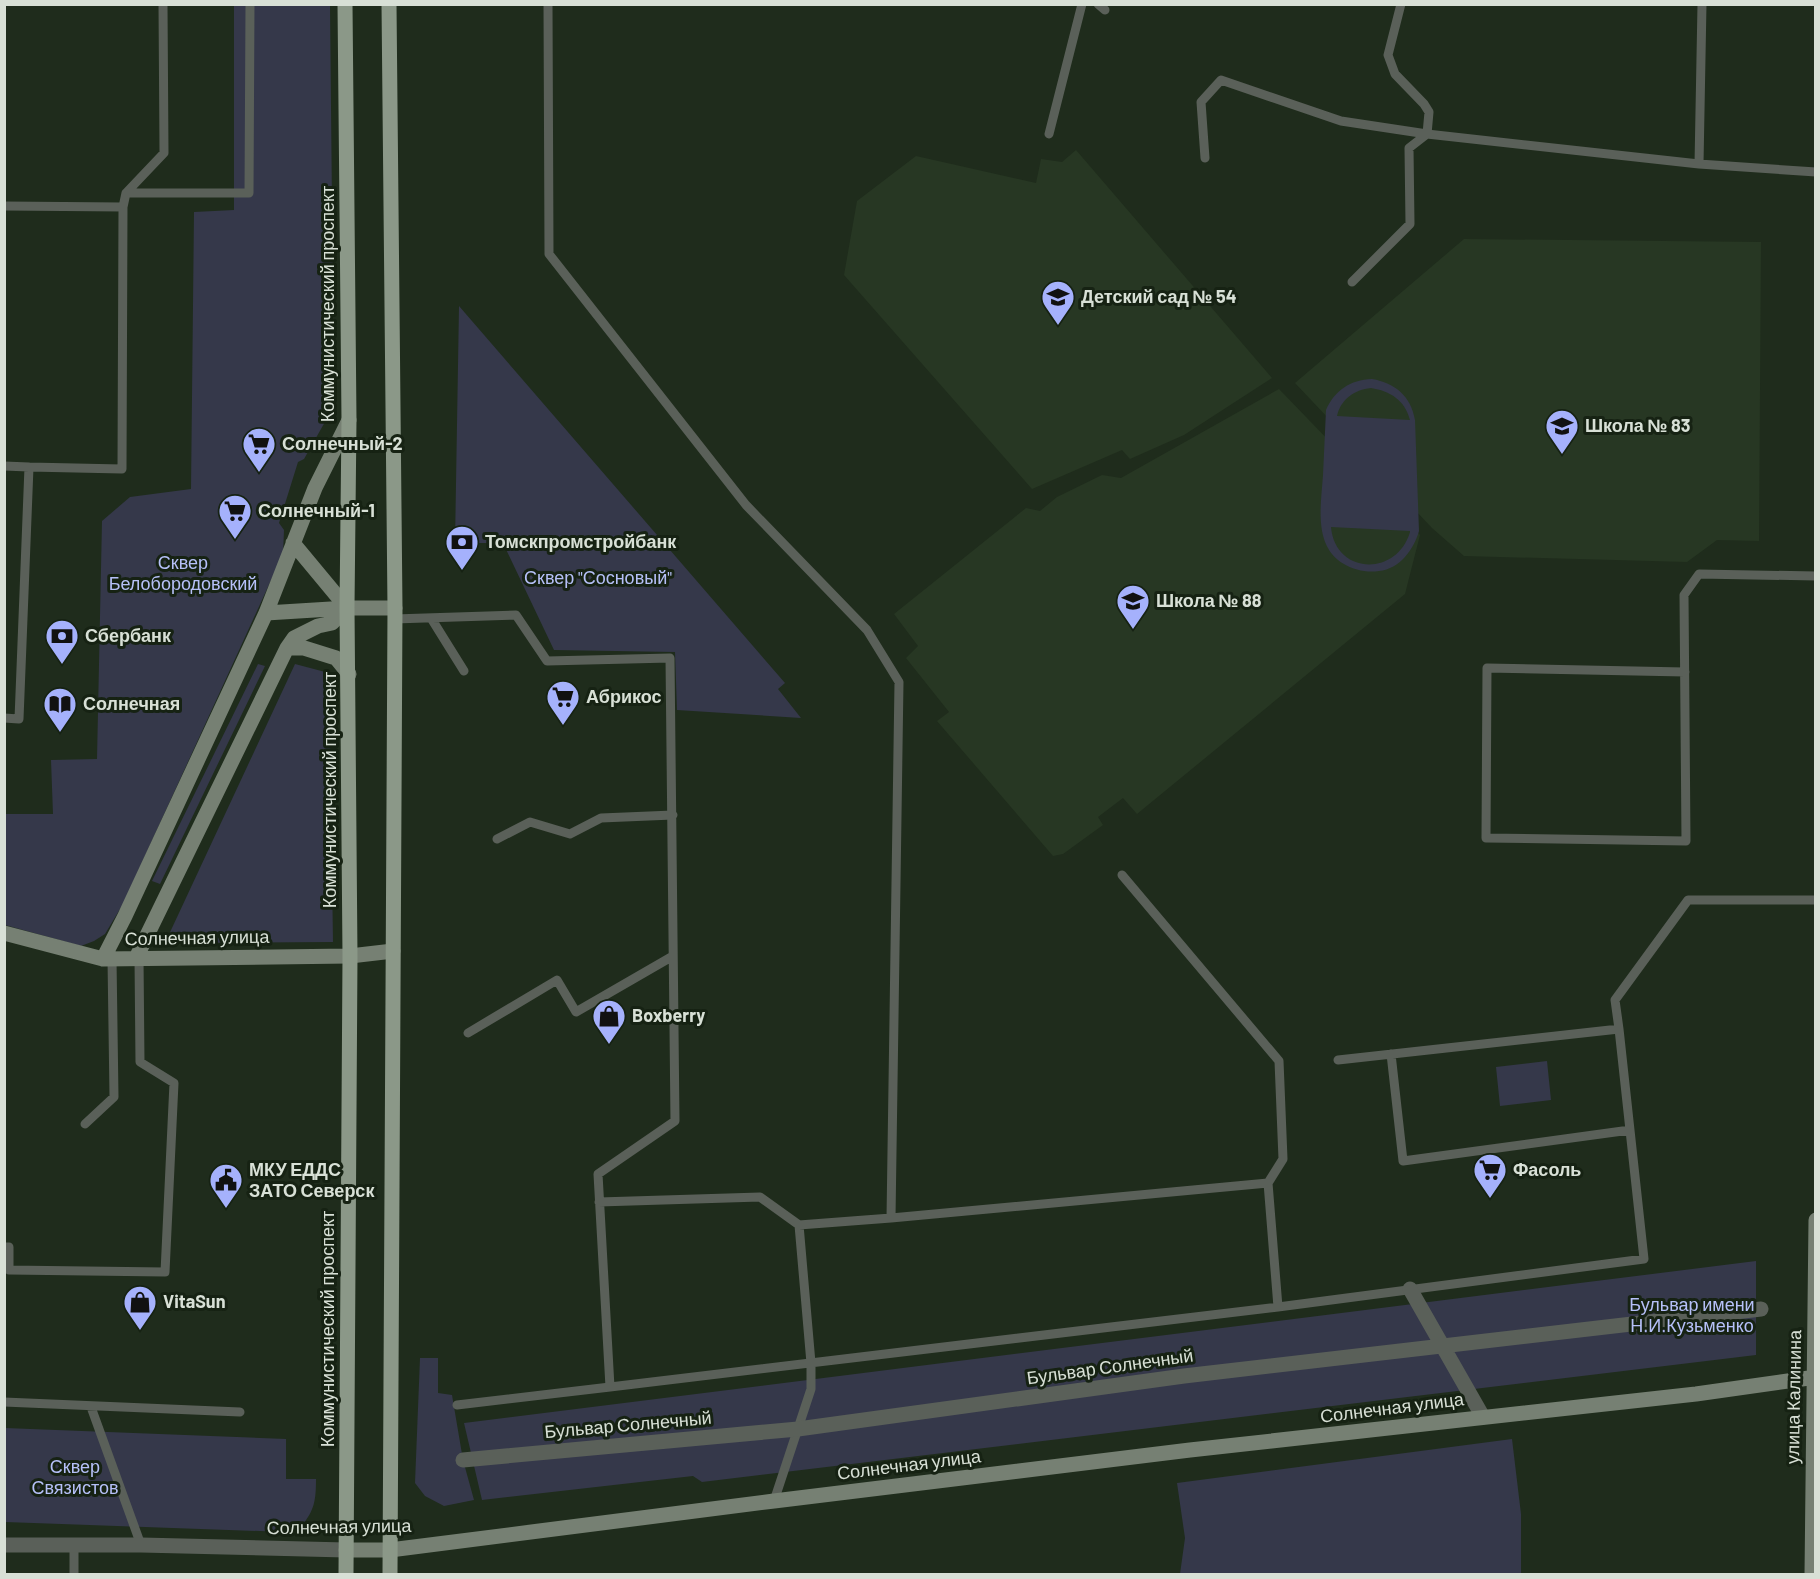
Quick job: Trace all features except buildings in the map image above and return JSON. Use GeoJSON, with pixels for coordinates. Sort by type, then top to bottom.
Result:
{"type":"FeatureCollection","features":[{"type":"Feature","properties":{"kind":"main road","name":"Коммунистический проспект"},"geometry":{"type":"LineString","coordinates":[[345,4],[349,420],[347,608],[350,956],[346,1575]]}},
{"type":"Feature","properties":{"kind":"main road"},"geometry":{"type":"LineString","coordinates":[[388,4],[394,614],[390,1575]]}},
{"type":"Feature","properties":{"kind":"main road"},"geometry":{"type":"LineString","coordinates":[[108,959],[125,916],[266,613],[315,488],[349,420]]}},
{"type":"Feature","properties":{"kind":"main road"},"geometry":{"type":"LineString","coordinates":[[293,543],[347,608]]}},
{"type":"Feature","properties":{"kind":"main road"},"geometry":{"type":"LineString","coordinates":[[266,613],[347,608],[394,614]]}},
{"type":"Feature","properties":{"kind":"main road"},"geometry":{"type":"LineString","coordinates":[[138,958],[287,648],[294,638],[318,626],[332,623],[347,608]]}},
{"type":"Feature","properties":{"kind":"main road"},"geometry":{"type":"LineString","coordinates":[[287,648],[304,648],[336,658],[349,674]]}},
{"type":"Feature","properties":{"kind":"main road","name":"Солнечная улица"},"geometry":{"type":"LineString","coordinates":[[4,933],[108,959],[350,956],[393,951]]}},
{"type":"Feature","properties":{"kind":"main road","name":"улица Калинина"},"geometry":{"type":"LineString","coordinates":[[1812,1575],[1815,1220]]}},
{"type":"Feature","properties":{"kind":"main road","name":"Солнечная улица"},"geometry":{"type":"LineString","coordinates":[[346,1550],[390,1550],[774,1501],[1696,1394],[1814,1378]]}},
{"type":"Feature","properties":{"kind":"street"},"geometry":{"type":"LineString","coordinates":[[1410,1289],[1483,1417]]}},
{"type":"Feature","properties":{"kind":"street","name":"Бульвар Солнечный"},"geometry":{"type":"LineString","coordinates":[[463,1460],[798,1429],[1184,1376],[1761,1309]]}},
{"type":"Feature","properties":{"kind":"street","name":"Солнечная улица"},"geometry":{"type":"LineString","coordinates":[[4,1545],[141,1545],[346,1550]]}},
{"type":"Feature","properties":{"kind":"lane"},"geometry":{"type":"LineString","coordinates":[[4,465],[122,469],[123,207],[126,193],[164,153],[164,4]]}},
{"type":"Feature","properties":{"kind":"lane"},"geometry":{"type":"LineString","coordinates":[[126,193],[249,193],[250,4]]}},
{"type":"Feature","properties":{"kind":"lane"},"geometry":{"type":"LineString","coordinates":[[548,4],[549,254],[746,505],[867,630],[899,682],[891,1218]]}},
{"type":"Feature","properties":{"kind":"lane"},"geometry":{"type":"LineString","coordinates":[[1049,134],[1082,4]]}},
{"type":"Feature","properties":{"kind":"lane"},"geometry":{"type":"LineString","coordinates":[[1352,282],[1410,224],[1409,148],[1426,134],[1429,112],[1395,74],[1388,55],[1401,4]]}},
{"type":"Feature","properties":{"kind":"lane"},"geometry":{"type":"LineString","coordinates":[[1699,164],[1702,4]]}},
{"type":"Feature","properties":{"kind":"lane"},"geometry":{"type":"LineString","coordinates":[[1205,158],[1201,102],[1221,80],[1341,121],[1426,134],[1699,164],[1815,172]]}},
{"type":"Feature","properties":{"kind":"lane"},"geometry":{"type":"LineString","coordinates":[[4,206],[123,207]]}},
{"type":"Feature","properties":{"kind":"lane"},"geometry":{"type":"LineString","coordinates":[[4,718],[19,719],[29,466]]}},
{"type":"Feature","properties":{"kind":"lane"},"geometry":{"type":"LineString","coordinates":[[1685,672],[1487,668],[1486,838],[1686,841],[1685,672],[1684,595],[1700,574],[1815,576]]}},
{"type":"Feature","properties":{"kind":"lane"},"geometry":{"type":"LineString","coordinates":[[394,614],[431,618],[516,615],[547,661],[670,658],[675,1121],[598,1174],[610,1388]]}},
{"type":"Feature","properties":{"kind":"lane"},"geometry":{"type":"LineString","coordinates":[[431,618],[464,671]]}},
{"type":"Feature","properties":{"kind":"lane"},"geometry":{"type":"LineString","coordinates":[[497,839],[530,822],[570,834],[601,818],[672,815]]}},
{"type":"Feature","properties":{"kind":"lane"},"geometry":{"type":"LineString","coordinates":[[1122,874],[1280,1061],[1283,1159],[1268,1183],[1278,1307]]}},
{"type":"Feature","properties":{"kind":"lane"},"geometry":{"type":"LineString","coordinates":[[457,1405],[1278,1307],[1644,1260],[1615,1000],[1688,900],[1815,900]]}},
{"type":"Feature","properties":{"kind":"lane"},"geometry":{"type":"LineString","coordinates":[[468,1032],[557,980],[576,1012],[673,956]]}},
{"type":"Feature","properties":{"kind":"lane"},"geometry":{"type":"LineString","coordinates":[[4,1247],[9,1247],[9,1270],[165,1272],[174,1083],[140,1062],[138,958]]}},
{"type":"Feature","properties":{"kind":"lane"},"geometry":{"type":"LineString","coordinates":[[85,1124],[114,1097],[108,959]]}},
{"type":"Feature","properties":{"kind":"lane"},"geometry":{"type":"LineString","coordinates":[[1338,1060],[1619,1029]]}},
{"type":"Feature","properties":{"kind":"lane"},"geometry":{"type":"LineString","coordinates":[[1391,1054],[1403,1161],[1630,1130]]}},
{"type":"Feature","properties":{"kind":"lane"},"geometry":{"type":"LineString","coordinates":[[599,1202],[760,1197],[799,1225],[1268,1183]]}},
{"type":"Feature","properties":{"kind":"lane"},"geometry":{"type":"LineString","coordinates":[[774,1501],[812,1389],[799,1225]]}},
{"type":"Feature","properties":{"kind":"lane"},"geometry":{"type":"LineString","coordinates":[[4,1402],[240,1412]]}},
{"type":"Feature","properties":{"kind":"lane"},"geometry":{"type":"LineString","coordinates":[[91,1407],[141,1545]]}},
{"type":"Feature","properties":{"kind":"lane"},"geometry":{"type":"LineString","coordinates":[[74,1546],[74,1575]]}},
{"type":"Feature","properties":{"kind":"shaded area","name":"Детский сад № 54"},"geometry":{"type":"Polygon","coordinates":[[[1076,150],[1272,378],[1184,435],[1130,459],[1122,450],[1032,489],[844,275],[857,201],[916,156],[1036,183],[1041,159],[1062,162],[1076,150]]]}},
{"type":"Feature","properties":{"kind":"shaded area","name":"Школа № 83"},"geometry":{"type":"Polygon","coordinates":[[[1464,239],[1761,242],[1759,541],[1717,540],[1687,562],[1464,556],[1432,528],[1295,383],[1464,239]]]}},
{"type":"Feature","properties":{"kind":"shaded area","name":"Школа № 88"},"geometry":{"type":"Polygon","coordinates":[[[1279,389],[1420,535],[1405,594],[1137,814],[1123,798],[1098,817],[1103,825],[1063,854],[1053,856],[937,721],[949,712],[906,658],[918,646],[894,614],[1026,508],[1040,511],[1057,497],[1102,475],[1121,478],[1279,389]]]}},
{"type":"Feature","properties":{"kind":"green space","name":"Сквер Белобородовский"},"geometry":{"type":"Polygon","coordinates":[[[234,5],[330,5],[334,406],[304,459],[298,462],[279,523],[284,530],[283,554],[123,904],[105,934],[81,946],[5,925],[4,814],[53,814],[51,760],[97,759],[102,521],[130,497],[191,489],[194,212],[234,210],[234,5]]]}},
{"type":"Feature","properties":{"kind":"green space","name":"Сквер \"Сосновый\""},"geometry":{"type":"Polygon","coordinates":[[[459,306],[785,683],[778,689],[801,718],[677,710],[675,652],[554,650],[503,543],[455,543],[459,306]]]}},
{"type":"Feature","properties":{"kind":"green space"},"geometry":{"type":"Polygon","coordinates":[[[1372,379],[1395,387],[1410,404],[1415,420],[1419,531],[1414,545],[1400,562],[1387,569],[1374,572],[1352,568],[1334,556],[1327,547],[1321,524],[1326,410],[1344,387],[1372,379]],[[1371,388],[1349,396],[1337,416],[1410,420],[1408,413],[1396,398],[1384,391],[1371,388]],[[1331,527],[1335,543],[1343,554],[1354,562],[1367,564],[1380,563],[1393,557],[1403,547],[1410,532],[1410,531],[1331,527]]]}},
{"type":"Feature","properties":{"kind":"green space"},"geometry":{"type":"Polygon","coordinates":[[[258,664],[265,666],[160,884],[152,881],[258,664]]]}},
{"type":"Feature","properties":{"kind":"green space"},"geometry":{"type":"Polygon","coordinates":[[[295,664],[329,673],[333,942],[165,943],[295,664]]]}},
{"type":"Feature","properties":{"kind":"green space"},"geometry":{"type":"Polygon","coordinates":[[[1547,1061],[1551,1100],[1500,1106],[1496,1067],[1547,1061]]]}},
{"type":"Feature","properties":{"kind":"green space","name":"Бульвар имени Н.И.Кузьменко"},"geometry":{"type":"Polygon","coordinates":[[[1756,1261],[1756,1355],[702,1482],[693,1476],[482,1500],[464,1423],[1756,1261]]]}},
{"type":"Feature","properties":{"kind":"green space"},"geometry":{"type":"Polygon","coordinates":[[[420,1358],[438,1358],[438,1393],[452,1395],[463,1460],[474,1500],[444,1506],[425,1496],[415,1483],[420,1358]]]}},
{"type":"Feature","properties":{"kind":"green space","name":"Сквер Связистов"},"geometry":{"type":"Polygon","coordinates":[[[5,1428],[286,1439],[286,1479],[316,1479],[315,1500],[311,1512],[299,1529],[286,1532],[5,1522],[5,1428]]]}},
{"type":"Feature","properties":{"kind":"green space"},"geometry":{"type":"Polygon","coordinates":[[[1512,1439],[1521,1514],[1521,1574],[1180,1574],[1185,1538],[1177,1483],[1512,1439]]]}},
{"type":"Feature","properties":{"kind":"place","name":"Детский сад № 54"},"geometry":{"type":"Point","coordinates":[1058,326]}},
{"type":"Feature","properties":{"kind":"place","name":"Школа № 83"},"geometry":{"type":"Point","coordinates":[1562,455]}},
{"type":"Feature","properties":{"kind":"place","name":"Солнечный-2"},"geometry":{"type":"Point","coordinates":[259,473]}},
{"type":"Feature","properties":{"kind":"place","name":"Солнечный-1"},"geometry":{"type":"Point","coordinates":[235,540]}},
{"type":"Feature","properties":{"kind":"place","name":"Томскпромстройбанк"},"geometry":{"type":"Point","coordinates":[462,571]}},
{"type":"Feature","properties":{"kind":"place","name":"Школа № 88"},"geometry":{"type":"Point","coordinates":[1133,630]}},
{"type":"Feature","properties":{"kind":"place","name":"Сбербанк"},"geometry":{"type":"Point","coordinates":[62,665]}},
{"type":"Feature","properties":{"kind":"place","name":"Абрикос"},"geometry":{"type":"Point","coordinates":[563,726]}},
{"type":"Feature","properties":{"kind":"place","name":"Солнечная"},"geometry":{"type":"Point","coordinates":[60,733]}},
{"type":"Feature","properties":{"kind":"place","name":"Boxberry"},"geometry":{"type":"Point","coordinates":[609,1045]}},
{"type":"Feature","properties":{"kind":"place","name":"Фасоль"},"geometry":{"type":"Point","coordinates":[1490,1199]}},
{"type":"Feature","properties":{"kind":"place","name":"МКУ ЕДДС ЗАТО Северск"},"geometry":{"type":"Point","coordinates":[226,1209]}},
{"type":"Feature","properties":{"kind":"place","name":"VitaSun"},"geometry":{"type":"Point","coordinates":[140,1331]}}]}
